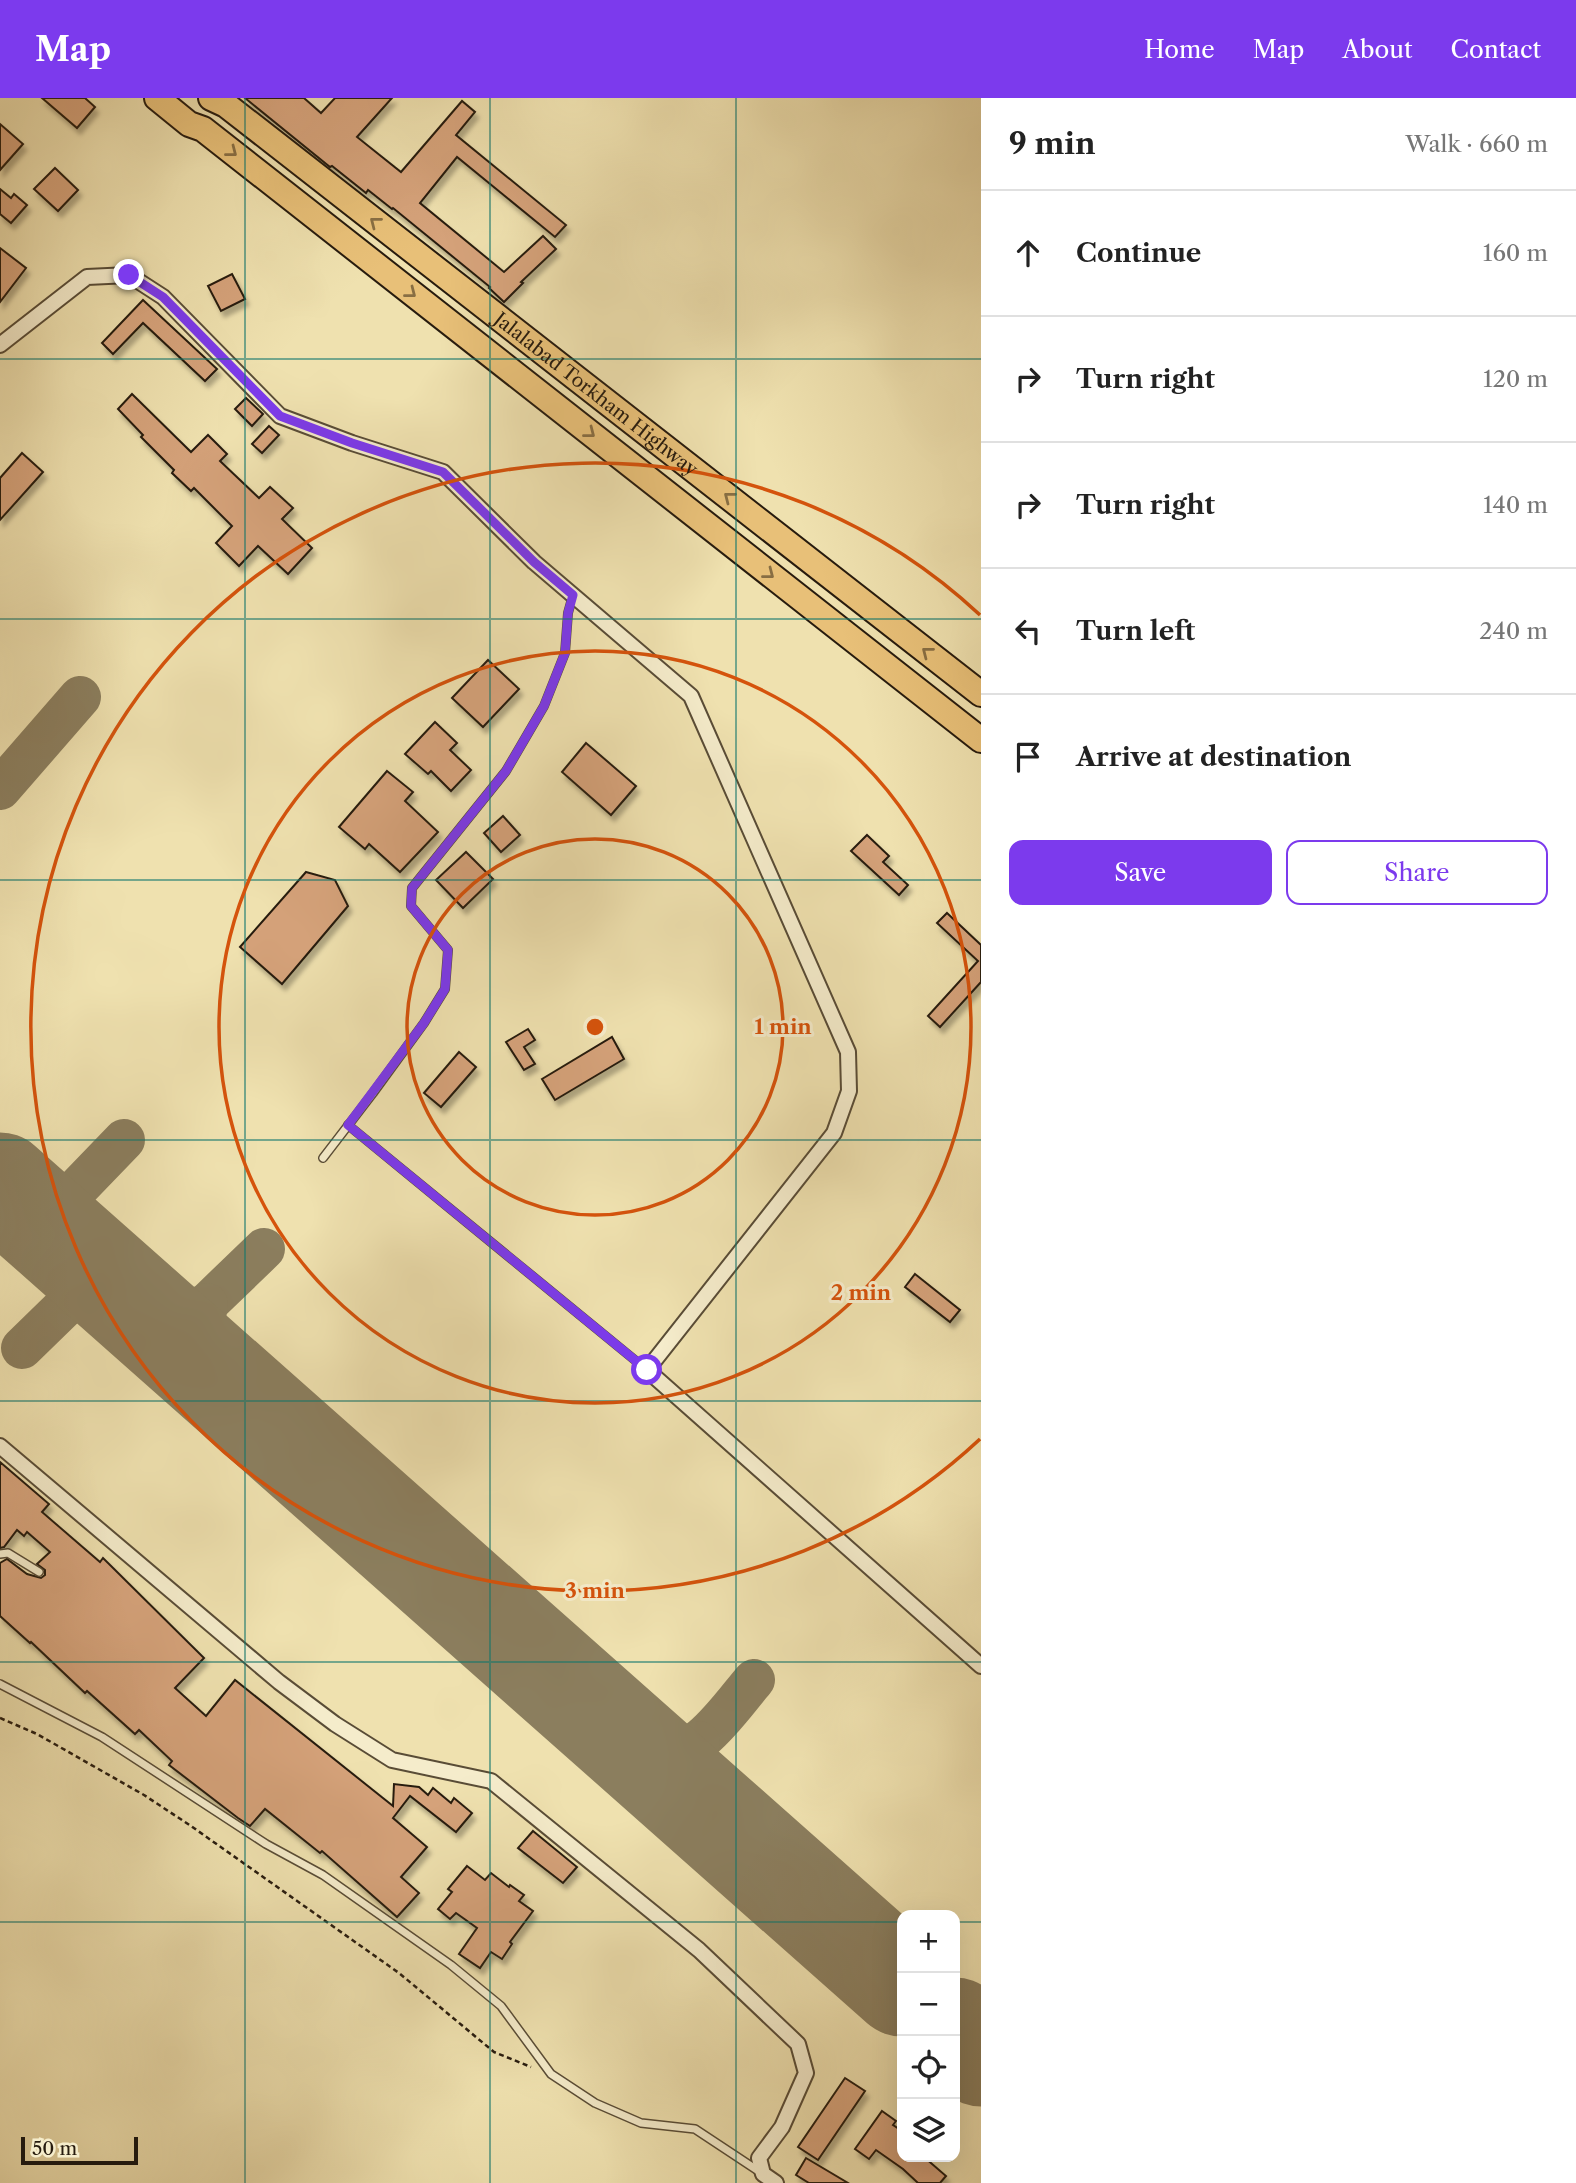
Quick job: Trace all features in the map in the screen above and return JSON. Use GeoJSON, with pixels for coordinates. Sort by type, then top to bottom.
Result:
{"type":"FeatureCollection","features":[{"type":"Feature","properties":{"kind":"highway"},"geometry":{"type":"LineString","coordinates":[[158,98],[190,124],[217,111],[981,740]]}},
{"type":"Feature","properties":{"kind":"highway","name":"Jalalabad Torkham Highway"},"geometry":{"type":"LineString","coordinates":[[217,111],[981,694]]}},
{"type":"Feature","properties":{"kind":"street"},"geometry":{"type":"LineString","coordinates":[[3,339],[87,277],[129,275],[163,297],[280,416],[352,443],[443,472],[534,562],[691,696],[848,1052],[849,1091],[834,1133],[647,1370],[981,1666]]}},
{"type":"Feature","properties":{"kind":"street"},"geometry":{"type":"LineString","coordinates":[[0,1446],[279,1682],[335,1724],[393,1760],[491,1781],[699,1950],[798,2044],[806,2073],[782,2127],[759,2158],[763,2174],[776,2183]]}},
{"type":"Feature","properties":{"kind":"lane"},"geometry":{"type":"LineString","coordinates":[[323,1158],[424,1023],[445,989],[448,950],[411,906],[412,888],[506,771],[544,706],[565,653],[568,613],[573,595]]}},
{"type":"Feature","properties":{"kind":"lane"},"geometry":{"type":"LineString","coordinates":[[348,1125],[647,1370]]}},
{"type":"Feature","properties":{"kind":"lane"},"geometry":{"type":"LineString","coordinates":[[0,1554],[9,1553],[39,1572]]}},
{"type":"Feature","properties":{"kind":"lane"},"geometry":{"type":"LineString","coordinates":[[0,1684],[102,1737],[265,1844],[323,1875],[451,1965],[501,2006],[551,2074],[596,2103],[641,2123],[695,2129],[763,2174]]}},
{"type":"Feature","properties":{"kind":"path"},"geometry":{"type":"LineString","coordinates":[[0,1718],[37,1734],[144,1795],[398,1973],[494,2052],[551,2074]]}},
{"type":"Feature","properties":{"kind":"building"},"geometry":{"type":"Polygon","coordinates":[[[42,98],[85,98],[95,107],[77,128],[42,98]]]}},
{"type":"Feature","properties":{"kind":"building"},"geometry":{"type":"Polygon","coordinates":[[[245,98],[304,98],[321,113],[335,98],[392,98],[357,137],[401,172],[462,101],[475,112],[456,135],[566,225],[555,237],[457,157],[420,203],[504,272],[543,236],[556,249],[504,302],[490,287],[393,208],[368,190],[366,193],[330,167],[245,98]]]}},
{"type":"Feature","properties":{"kind":"building"},"geometry":{"type":"Polygon","coordinates":[[[0,124],[23,144],[0,170],[0,124]]]}},
{"type":"Feature","properties":{"kind":"building"},"geometry":{"type":"Polygon","coordinates":[[[55,168],[78,190],[58,211],[34,189],[55,168]]]}},
{"type":"Feature","properties":{"kind":"building"},"geometry":{"type":"Polygon","coordinates":[[[0,189],[11,198],[14,194],[27,205],[11,223],[0,214],[0,189]]]}},
{"type":"Feature","properties":{"kind":"building"},"geometry":{"type":"Polygon","coordinates":[[[0,248],[26,268],[0,302],[0,248]]]}},
{"type":"Feature","properties":{"kind":"building"},"geometry":{"type":"Polygon","coordinates":[[[232,274],[245,299],[221,311],[208,286],[232,274]]]}},
{"type":"Feature","properties":{"kind":"building"},"geometry":{"type":"Polygon","coordinates":[[[143,300],[217,369],[205,381],[143,323],[113,354],[102,343],[143,300]]]}},
{"type":"Feature","properties":{"kind":"building"},"geometry":{"type":"Polygon","coordinates":[[[132,394],[191,452],[208,435],[227,454],[220,461],[259,498],[270,487],[293,508],[282,519],[312,548],[288,574],[258,546],[239,566],[216,543],[232,526],[194,488],[191,491],[172,473],[174,470],[118,409],[132,394]]]}},
{"type":"Feature","properties":{"kind":"building"},"geometry":{"type":"Polygon","coordinates":[[[246,398],[263,414],[252,426],[235,409],[246,398]]]}},
{"type":"Feature","properties":{"kind":"building"},"geometry":{"type":"Polygon","coordinates":[[[269,426],[279,435],[262,453],[252,444],[269,426]]]}},
{"type":"Feature","properties":{"kind":"building"},"geometry":{"type":"Polygon","coordinates":[[[22,453],[43,472],[0,520],[0,478],[22,453]]]}},
{"type":"Feature","properties":{"kind":"building"},"geometry":{"type":"Polygon","coordinates":[[[488,660],[519,689],[483,727],[452,698],[488,660]]]}},
{"type":"Feature","properties":{"kind":"building"},"geometry":{"type":"Polygon","coordinates":[[[435,722],[457,743],[450,750],[471,770],[451,791],[431,771],[428,774],[405,754],[435,722]]]}},
{"type":"Feature","properties":{"kind":"building"},"geometry":{"type":"Polygon","coordinates":[[[586,743],[636,786],[611,815],[562,772],[586,743]]]}},
{"type":"Feature","properties":{"kind":"building"},"geometry":{"type":"Polygon","coordinates":[[[387,771],[413,792],[405,801],[438,832],[400,872],[369,844],[365,849],[339,827],[387,771]]]}},
{"type":"Feature","properties":{"kind":"building"},"geometry":{"type":"Polygon","coordinates":[[[503,816],[520,835],[501,852],[484,833],[503,816]]]}},
{"type":"Feature","properties":{"kind":"building"},"geometry":{"type":"Polygon","coordinates":[[[867,835],[889,856],[883,862],[908,885],[899,895],[851,851],[867,835]]]}},
{"type":"Feature","properties":{"kind":"building"},"geometry":{"type":"Polygon","coordinates":[[[466,852],[493,879],[463,908],[436,880],[466,852]]]}},
{"type":"Feature","properties":{"kind":"building"},"geometry":{"type":"Polygon","coordinates":[[[306,872],[335,880],[348,906],[282,984],[240,947],[306,872]]]}},
{"type":"Feature","properties":{"kind":"building"},"geometry":{"type":"Polygon","coordinates":[[[947,913],[981,945],[981,982],[940,1027],[928,1016],[978,961],[937,923],[947,913]]]}},
{"type":"Feature","properties":{"kind":"building"},"geometry":{"type":"Polygon","coordinates":[[[528,1029],[535,1040],[524,1047],[535,1064],[524,1070],[506,1042],[528,1029]]]}},
{"type":"Feature","properties":{"kind":"building"},"geometry":{"type":"Polygon","coordinates":[[[612,1037],[624,1059],[555,1100],[542,1079],[612,1037]]]}},
{"type":"Feature","properties":{"kind":"building"},"geometry":{"type":"Polygon","coordinates":[[[459,1052],[476,1067],[441,1107],[424,1093],[459,1052]]]}},
{"type":"Feature","properties":{"kind":"building"},"geometry":{"type":"Polygon","coordinates":[[[915,1274],[960,1310],[950,1322],[905,1287],[915,1274]]]}},
{"type":"Feature","properties":{"kind":"building"},"geometry":{"type":"Polygon","coordinates":[[[0,1462],[49,1504],[42,1512],[100,1562],[103,1558],[204,1658],[175,1688],[206,1716],[235,1680],[393,1806],[394,1784],[419,1787],[428,1795],[433,1788],[451,1803],[454,1798],[472,1813],[456,1832],[410,1796],[393,1818],[427,1847],[401,1877],[419,1893],[397,1917],[322,1851],[320,1853],[265,1809],[250,1826],[238,1818],[169,1765],[172,1761],[139,1730],[135,1734],[87,1691],[85,1693],[0,1616],[0,1563],[7,1559],[27,1574],[41,1578],[45,1575],[45,1570],[37,1564],[50,1552],[27,1532],[24,1536],[17,1530],[4,1547],[0,1548],[0,1462]]]}},
{"type":"Feature","properties":{"kind":"building"},"geometry":{"type":"Polygon","coordinates":[[[533,1831],[577,1867],[563,1883],[518,1848],[533,1831]]]}},
{"type":"Feature","properties":{"kind":"building"},"geometry":{"type":"Polygon","coordinates":[[[467,1866],[485,1880],[491,1873],[509,1887],[510,1885],[524,1895],[519,1901],[533,1911],[510,1942],[512,1944],[502,1959],[491,1952],[480,1968],[459,1954],[477,1928],[456,1913],[450,1919],[438,1909],[452,1892],[448,1889],[467,1866]]]}},
{"type":"Feature","properties":{"kind":"building"},"geometry":{"type":"Polygon","coordinates":[[[845,2078],[865,2091],[818,2160],[798,2147],[845,2078]]]}},
{"type":"Feature","properties":{"kind":"building"},"geometry":{"type":"Polygon","coordinates":[[[882,2111],[896,2121],[893,2125],[897,2128],[897,2162],[930,2162],[946,2176],[940,2183],[918,2183],[876,2150],[869,2159],[855,2149],[882,2111]]]}},
{"type":"Feature","properties":{"kind":"building"},"geometry":{"type":"Polygon","coordinates":[[[806,2158],[848,2183],[809,2183],[796,2175],[806,2158]]]}},
{"type":"Feature","properties":{"kind":"taxiway"},"geometry":{"type":"LineString","coordinates":[[0,789],[80,697]]}},
{"type":"Feature","properties":{"kind":"taxiway"},"geometry":{"type":"LineString","coordinates":[[43,1224],[124,1140]]}},
{"type":"Feature","properties":{"kind":"taxiway"},"geometry":{"type":"LineString","coordinates":[[117,1289],[151,1307],[188,1312],[207,1304],[264,1249]]}},
{"type":"Feature","properties":{"kind":"taxiway"},"geometry":{"type":"LineString","coordinates":[[22,1348],[99,1273]]}},
{"type":"Feature","properties":{"kind":"taxiway"},"geometry":{"type":"LineString","coordinates":[[207,1304],[204,1334],[209,1356],[221,1375],[241,1397]]}},
{"type":"Feature","properties":{"kind":"taxiway"},"geometry":{"type":"LineString","coordinates":[[618,1733],[657,1754],[685,1750],[712,1730],[754,1680]]}},
{"type":"Feature","properties":{"kind":"taxiway"},"geometry":{"type":"LineString","coordinates":[[699,1742],[692,1767],[694,1784],[709,1808],[736,1835]]}},
{"type":"Feature","properties":{"kind":"runway"},"geometry":{"type":"LineString","coordinates":[[0,1185],[897,1980]]}},
{"type":"Feature","properties":{"kind":"runway"},"geometry":{"type":"LineString","coordinates":[[960,2035],[981,2054]]}},
{"type":"Feature","properties":{"kind":"route"},"geometry":{"type":"LineString","coordinates":[[129,275],[163,297],[280,416],[352,443],[443,472],[534,562],[573,595],[568,613],[565,653],[544,706],[506,771],[412,888],[411,906],[448,950],[445,989],[424,1023],[348,1125],[647,1370]]}}]}
